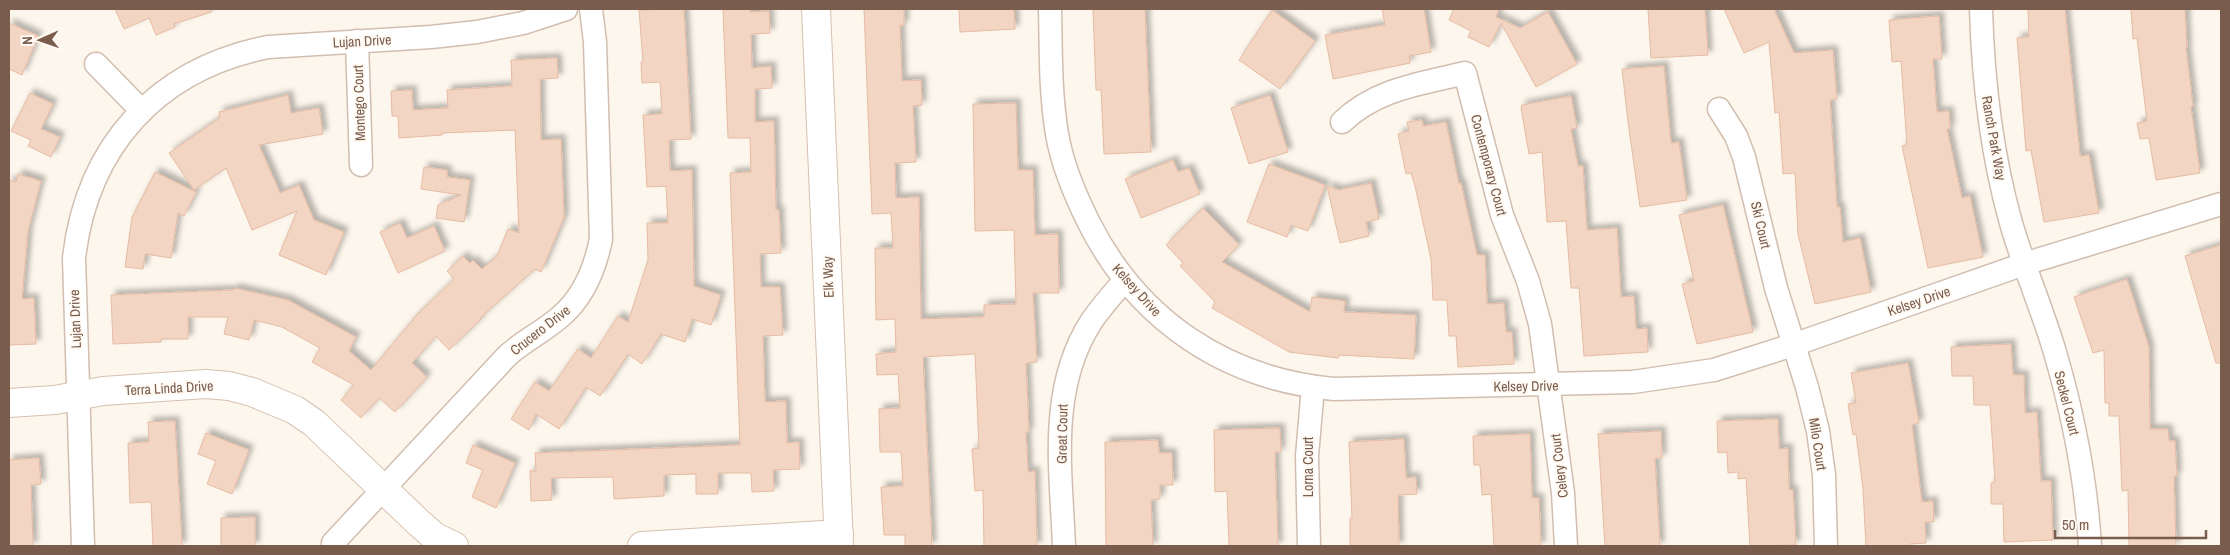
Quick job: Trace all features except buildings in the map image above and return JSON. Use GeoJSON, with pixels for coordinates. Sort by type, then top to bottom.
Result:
{"type":"FeatureCollection","features":[{"type":"Feature","properties":{"kind":"street","name":"Lujan Drive"},"geometry":{"type":"LineString","coordinates":[[83,546],[73,282],[77,234],[90,188],[100,166],[113,145],[142,110],[178,80],[221,59],[244,52],[268,47],[357,40],[431,37],[478,32],[523,23],[566,9]]}},
{"type":"Feature","properties":{"kind":"street","name":"Crucero Drive"},"geometry":{"type":"LineString","coordinates":[[333,543],[507,356],[523,342],[560,317],[576,301],[588,282],[596,261],[601,239],[595,42],[591,9]]}},
{"type":"Feature","properties":{"kind":"street","name":"Elk Way"},"geometry":{"type":"LineString","coordinates":[[816,9],[839,540]]}},
{"type":"Feature","properties":{"kind":"street","name":"Kelsey Drive"},"geometry":{"type":"LineString","coordinates":[[1050,9],[1052,88],[1062,157],[1078,201],[1094,234],[1125,280],[1170,325],[1218,357],[1265,377],[1312,387],[1334,390],[1549,385],[1660,380],[1714,370],[1793,345],[2024,264],[2221,204]]}},
{"type":"Feature","properties":{"kind":"street","name":"Ranch Park Way"},"geometry":{"type":"LineString","coordinates":[[1981,9],[1982,58],[1990,123],[2000,178],[2024,264]]}},
{"type":"Feature","properties":{"kind":"street","name":"Montego Court"},"geometry":{"type":"LineString","coordinates":[[357,40],[361,165]]}},
{"type":"Feature","properties":{"kind":"street"},"geometry":{"type":"LineString","coordinates":[[96,64],[142,110]]}},
{"type":"Feature","properties":{"kind":"street","name":"Contemporary Court"},"geometry":{"type":"LineString","coordinates":[[1342,122],[1354,111],[1373,99],[1393,91],[1465,73],[1502,215],[1528,282],[1540,324],[1549,385]]}},
{"type":"Feature","properties":{"kind":"street","name":"Ski Court"},"geometry":{"type":"LineString","coordinates":[[1719,109],[1736,136],[1744,157],[1776,288],[1793,345]]}},
{"type":"Feature","properties":{"kind":"street","name":"Seckel Court"},"geometry":{"type":"LineString","coordinates":[[2024,264],[2053,347],[2069,402],[2081,467],[2090,546]]}},
{"type":"Feature","properties":{"kind":"street","name":"Great Court"},"geometry":{"type":"LineString","coordinates":[[1064,546],[1060,428],[1064,389],[1070,366],[1091,322],[1125,280]]}},
{"type":"Feature","properties":{"kind":"street","name":"Milo Court"},"geometry":{"type":"LineString","coordinates":[[1793,345],[1807,387],[1818,431],[1824,475],[1826,546]]}},
{"type":"Feature","properties":{"kind":"street","name":"Terra Linda Drive"},"geometry":{"type":"LineString","coordinates":[[9,403],[55,400],[103,391],[183,385],[229,386],[252,392],[295,410],[314,423],[418,523],[435,537],[454,546]]}},
{"type":"Feature","properties":{"kind":"street","name":"Celery Court"},"geometry":{"type":"LineString","coordinates":[[1549,385],[1562,493],[1566,546]]}},
{"type":"Feature","properties":{"kind":"street","name":"Lorna Court"},"geometry":{"type":"LineString","coordinates":[[1309,546],[1306,456],[1312,387]]}},
{"type":"Feature","properties":{"kind":"street"},"geometry":{"type":"LineString","coordinates":[[642,546],[839,540]]}}]}
